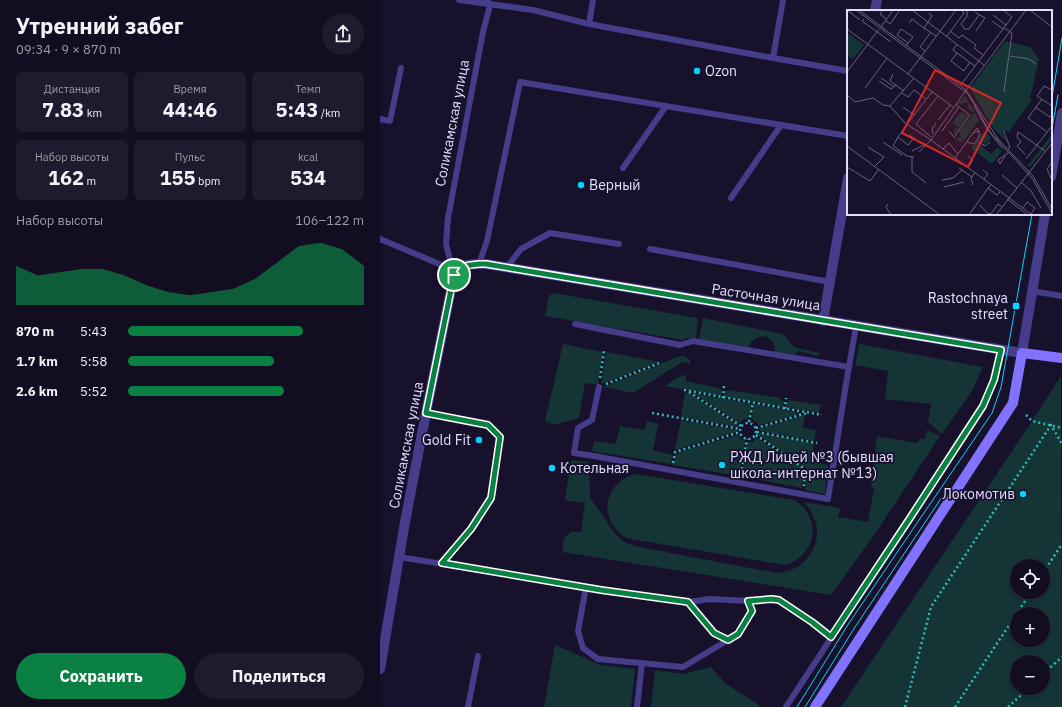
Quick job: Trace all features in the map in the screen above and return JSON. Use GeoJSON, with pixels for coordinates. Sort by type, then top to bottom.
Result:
{"type":"FeatureCollection","features":[{"type":"Feature","properties":{"kind":"main road","name":"Расточная улица"},"geometry":{"type":"LineString","coordinates":[[1022,353],[1062,358]]}},
{"type":"Feature","properties":{"kind":"main road"},"geometry":{"type":"LineString","coordinates":[[815,707],[1013,403],[1022,353]]}},
{"type":"Feature","properties":{"kind":"street"},"geometry":{"type":"LineString","coordinates":[[875,10],[877,0]]}},
{"type":"Feature","properties":{"kind":"street"},"geometry":{"type":"LineString","coordinates":[[1052,171],[1062,113]]}},
{"type":"Feature","properties":{"kind":"street"},"geometry":{"type":"LineString","coordinates":[[823,321],[847,184]]}},
{"type":"Feature","properties":{"kind":"street"},"geometry":{"type":"LineString","coordinates":[[1022,353],[1045,215]]}},
{"type":"Feature","properties":{"kind":"street","name":"Расточная улица"},"geometry":{"type":"LineString","coordinates":[[454,275],[458,269],[466,265],[486,264],[1022,353]]}},
{"type":"Feature","properties":{"kind":"street","name":"Соликамская улица"},"geometry":{"type":"LineString","coordinates":[[380,669],[426,413],[454,275]]}},
{"type":"Feature","properties":{"kind":"lane"},"geometry":{"type":"LineString","coordinates":[[459,0],[489,2],[533,10],[589,24],[847,71]]}},
{"type":"Feature","properties":{"kind":"lane"},"geometry":{"type":"LineString","coordinates":[[589,24],[593,0]]}},
{"type":"Feature","properties":{"kind":"lane"},"geometry":{"type":"LineString","coordinates":[[773,58],[783,0]]}},
{"type":"Feature","properties":{"kind":"lane","name":"Соликамская улица"},"geometry":{"type":"LineString","coordinates":[[454,275],[446,244],[448,218],[489,2]]}},
{"type":"Feature","properties":{"kind":"lane"},"geometry":{"type":"LineString","coordinates":[[380,119],[390,121],[401,68]]}},
{"type":"Feature","properties":{"kind":"lane"},"geometry":{"type":"LineString","coordinates":[[479,264],[487,241],[520,82],[847,136]]}},
{"type":"Feature","properties":{"kind":"lane"},"geometry":{"type":"LineString","coordinates":[[623,168],[666,106]]}},
{"type":"Feature","properties":{"kind":"lane"},"geometry":{"type":"LineString","coordinates":[[732,198],[781,125]]}},
{"type":"Feature","properties":{"kind":"lane"},"geometry":{"type":"LineString","coordinates":[[506,268],[521,249],[550,233],[619,244]]}},
{"type":"Feature","properties":{"kind":"lane"},"geometry":{"type":"LineString","coordinates":[[380,239],[444,266],[454,275]]}},
{"type":"Feature","properties":{"kind":"lane"},"geometry":{"type":"LineString","coordinates":[[650,249],[830,282]]}},
{"type":"Feature","properties":{"kind":"lane"},"geometry":{"type":"LineString","coordinates":[[1032,291],[1062,296]]}},
{"type":"Feature","properties":{"kind":"lane"},"geometry":{"type":"LineString","coordinates":[[575,324],[680,345],[693,341],[849,367]]}},
{"type":"Feature","properties":{"kind":"lane"},"geometry":{"type":"LineString","coordinates":[[599,387],[592,420],[578,428],[574,453],[828,499],[856,326]]}},
{"type":"Feature","properties":{"kind":"lane"},"geometry":{"type":"LineString","coordinates":[[786,707],[983,406],[994,380],[1001,350]]}},
{"type":"Feature","properties":{"kind":"lane"},"geometry":{"type":"LineString","coordinates":[[426,413],[488,425],[500,437],[491,498],[471,529],[442,563]]}},
{"type":"Feature","properties":{"kind":"lane"},"geometry":{"type":"LineString","coordinates":[[399,557],[688,602],[709,599],[748,601],[772,599],[779,600],[812,622],[831,637]]}},
{"type":"Feature","properties":{"kind":"lane"},"geometry":{"type":"LineString","coordinates":[[586,587],[578,631],[583,648],[598,659],[683,667],[738,634],[752,611],[748,601]]}},
{"type":"Feature","properties":{"kind":"lane"},"geometry":{"type":"LineString","coordinates":[[688,602],[714,633],[728,640]]}},
{"type":"Feature","properties":{"kind":"lane"},"geometry":{"type":"LineString","coordinates":[[468,707],[478,656]]}},
{"type":"Feature","properties":{"kind":"lane"},"geometry":{"type":"LineString","coordinates":[[637,707],[642,663]]}},
{"type":"Feature","properties":{"kind":"path"},"geometry":{"type":"LineString","coordinates":[[604,351],[599,387],[662,362]]}},
{"type":"Feature","properties":{"kind":"path"},"geometry":{"type":"LineString","coordinates":[[723,398],[724,386]]}},
{"type":"Feature","properties":{"kind":"path"},"geometry":{"type":"LineString","coordinates":[[684,390],[740,427]]}},
{"type":"Feature","properties":{"kind":"path"},"geometry":{"type":"LineString","coordinates":[[688,392],[822,415]]}},
{"type":"Feature","properties":{"kind":"path"},"geometry":{"type":"LineString","coordinates":[[785,409],[786,398]]}},
{"type":"Feature","properties":{"kind":"path"},"geometry":{"type":"LineString","coordinates":[[749,422],[753,403]]}},
{"type":"Feature","properties":{"kind":"path"},"geometry":{"type":"LineString","coordinates":[[652,413],[740,427]]}},
{"type":"Feature","properties":{"kind":"path"},"geometry":{"type":"LineString","coordinates":[[756,428],[808,413]]}},
{"type":"Feature","properties":{"kind":"path"},"geometry":{"type":"LineString","coordinates":[[1026,415],[1032,421],[1062,428]]}},
{"type":"Feature","properties":{"kind":"path"},"geometry":{"type":"LineString","coordinates":[[747,422],[752,423],[756,428],[755,437],[745,439],[740,432],[740,427],[742,424],[747,422]]}},
{"type":"Feature","properties":{"kind":"path"},"geometry":{"type":"LineString","coordinates":[[1051,425],[1062,444]]}},
{"type":"Feature","properties":{"kind":"path"},"geometry":{"type":"LineString","coordinates":[[905,707],[931,607],[1051,425]]}},
{"type":"Feature","properties":{"kind":"path"},"geometry":{"type":"LineString","coordinates":[[671,470],[674,452],[740,432]]}},
{"type":"Feature","properties":{"kind":"path"},"geometry":{"type":"LineString","coordinates":[[756,433],[805,469],[803,494]]}},
{"type":"Feature","properties":{"kind":"path"},"geometry":{"type":"LineString","coordinates":[[756,433],[817,443]]}},
{"type":"Feature","properties":{"kind":"path"},"geometry":{"type":"LineString","coordinates":[[740,483],[747,439]]}},
{"type":"Feature","properties":{"kind":"path"},"geometry":{"type":"LineString","coordinates":[[1050,562],[1062,544]]}},
{"type":"Feature","properties":{"kind":"path"},"geometry":{"type":"LineString","coordinates":[[955,707],[1026,599]]}},
{"type":"Feature","properties":{"kind":"path"},"geometry":{"type":"LineString","coordinates":[[1050,668],[1062,657]]}},
{"type":"Feature","properties":{"kind":"path"},"geometry":{"type":"LineString","coordinates":[[1008,707],[1021,695]]}},
{"type":"Feature","properties":{"kind":"green space"},"geometry":{"type":"Polygon","coordinates":[[[553,293],[698,318],[696,338],[686,338],[683,340],[545,316],[549,296],[553,293]]]}},
{"type":"Feature","properties":{"kind":"green space"},"geometry":{"type":"Polygon","coordinates":[[[703,318],[783,334],[791,344],[797,348],[820,353],[818,356],[798,351],[795,355],[775,352],[772,341],[765,336],[756,338],[748,347],[699,339],[703,318]]]}},
{"type":"Feature","properties":{"kind":"green space"},"geometry":{"type":"Polygon","coordinates":[[[563,344],[603,352],[598,385],[585,383],[579,418],[553,425],[545,421],[563,344]]]}},
{"type":"Feature","properties":{"kind":"green space"},"geometry":{"type":"Polygon","coordinates":[[[859,344],[983,367],[972,391],[942,434],[928,422],[931,404],[885,399],[888,371],[855,365],[859,344]]]}},
{"type":"Feature","properties":{"kind":"green space"},"geometry":{"type":"Polygon","coordinates":[[[606,352],[659,362],[601,384],[606,352]]]}},
{"type":"Feature","properties":{"kind":"green space"},"geometry":{"type":"Polygon","coordinates":[[[680,356],[684,356],[690,360],[690,364],[682,362],[633,393],[603,387],[680,356]]]}},
{"type":"Feature","properties":{"kind":"green space"},"geometry":{"type":"Polygon","coordinates":[[[682,375],[686,376],[686,381],[719,388],[722,391],[722,396],[665,386],[682,375]]]}},
{"type":"Feature","properties":{"kind":"green space","name":"Локомотив"},"geometry":{"type":"Polygon","coordinates":[[[1061,376],[1062,707],[841,707],[1032,421],[1061,376]]]}},
{"type":"Feature","properties":{"kind":"green space"},"geometry":{"type":"Polygon","coordinates":[[[728,390],[780,398],[784,401],[783,407],[724,397],[725,391],[728,390]]]}},
{"type":"Feature","properties":{"kind":"green space"},"geometry":{"type":"Polygon","coordinates":[[[685,393],[689,393],[738,425],[737,427],[681,417],[685,393]]]}},
{"type":"Feature","properties":{"kind":"green space"},"geometry":{"type":"Polygon","coordinates":[[[693,393],[752,404],[750,418],[742,420],[739,423],[693,393]]]}},
{"type":"Feature","properties":{"kind":"green space"},"geometry":{"type":"Polygon","coordinates":[[[789,400],[821,405],[819,413],[785,407],[789,400]]]}},
{"type":"Feature","properties":{"kind":"green space"},"geometry":{"type":"Polygon","coordinates":[[[754,404],[802,413],[759,425],[752,419],[754,404]]]}},
{"type":"Feature","properties":{"kind":"green space"},"geometry":{"type":"Polygon","coordinates":[[[805,415],[803,428],[816,430],[814,441],[760,431],[759,428],[805,415]]]}},
{"type":"Feature","properties":{"kind":"green space"},"geometry":{"type":"Polygon","coordinates":[[[681,420],[737,430],[736,432],[675,450],[681,420]]]}},
{"type":"Feature","properties":{"kind":"green space"},"geometry":{"type":"Polygon","coordinates":[[[647,421],[658,424],[653,450],[672,455],[671,464],[592,451],[594,441],[616,444],[620,426],[645,430],[647,421]]]}},
{"type":"Feature","properties":{"kind":"green space"},"geometry":{"type":"Polygon","coordinates":[[[927,430],[940,436],[875,534],[831,595],[562,552],[564,539],[571,532],[581,532],[585,503],[565,500],[571,460],[589,462],[590,498],[617,536],[626,543],[639,547],[776,573],[789,571],[801,565],[806,560],[813,549],[817,537],[816,523],[805,502],[839,508],[840,510],[838,517],[868,522],[874,488],[871,487],[877,436],[917,443],[920,439],[925,439],[927,430]]]}},
{"type":"Feature","properties":{"kind":"green space"},"geometry":{"type":"Polygon","coordinates":[[[760,433],[814,443],[812,461],[828,465],[825,494],[805,490],[807,468],[759,436],[760,433]]]}},
{"type":"Feature","properties":{"kind":"green space"},"geometry":{"type":"Polygon","coordinates":[[[737,435],[745,442],[739,476],[673,465],[676,453],[737,435]]]}},
{"type":"Feature","properties":{"kind":"green space"},"geometry":{"type":"Polygon","coordinates":[[[757,438],[805,469],[802,488],[742,476],[747,442],[753,442],[757,438]]]}},
{"type":"Feature","properties":{"kind":"green space"},"geometry":{"type":"Polygon","coordinates":[[[636,474],[794,500],[809,516],[812,526],[812,536],[809,545],[804,554],[784,565],[626,538],[611,522],[608,512],[608,502],[616,485],[625,478],[636,474]]]}},
{"type":"Feature","properties":{"kind":"green space"},"geometry":{"type":"Polygon","coordinates":[[[555,645],[601,665],[635,669],[631,707],[544,707],[555,645]]]}},
{"type":"Feature","properties":{"kind":"green space"},"geometry":{"type":"Polygon","coordinates":[[[711,667],[725,683],[760,706],[651,707],[655,670],[684,674],[711,667]]]}},
{"type":"Feature","properties":{"kind":"tram line"},"geometry":{"type":"LineString","coordinates":[[1052,97],[1062,38]]}},
{"type":"Feature","properties":{"kind":"tram line"},"geometry":{"type":"LineString","coordinates":[[1052,128],[1058,95]]}},
{"type":"Feature","properties":{"kind":"tram line"},"geometry":{"type":"LineString","coordinates":[[797,707],[849,623],[992,413],[1001,387],[1032,215]]}},
{"type":"Feature","properties":{"kind":"tram line"},"geometry":{"type":"LineString","coordinates":[[805,707],[855,627],[942,497]]}},
{"type":"Feature","properties":{"kind":"place","name":"Ozon"},"geometry":{"type":"Point","coordinates":[697,71]}},
{"type":"Feature","properties":{"kind":"place","name":"Верный"},"geometry":{"type":"Point","coordinates":[581,185]}},
{"type":"Feature","properties":{"kind":"place","name":"Rastochnaya street"},"geometry":{"type":"Point","coordinates":[1016,306]}},
{"type":"Feature","properties":{"kind":"place","name":"Gold Fit"},"geometry":{"type":"Point","coordinates":[479,440]}},
{"type":"Feature","properties":{"kind":"place","name":"РЖД Лицей №3 (бывшая школа-интернат №13)"},"geometry":{"type":"Point","coordinates":[722,465]}},
{"type":"Feature","properties":{"kind":"place","name":"Котельная"},"geometry":{"type":"Point","coordinates":[552,468]}},
{"type":"Feature","properties":{"kind":"place","name":"Локомотив"},"geometry":{"type":"Point","coordinates":[1023,494]}},
{"type":"Feature","properties":{"kind":"route"},"geometry":{"type":"LineString","coordinates":[[486,264],[1001,350],[994,380],[983,406],[831,637],[812,622],[779,600],[772,599],[748,601],[752,611],[738,634],[728,640],[714,633],[688,602],[601,590],[442,563],[471,529],[491,498],[500,437],[488,425],[426,413],[454,275],[458,269],[466,265],[486,264]]}}]}
